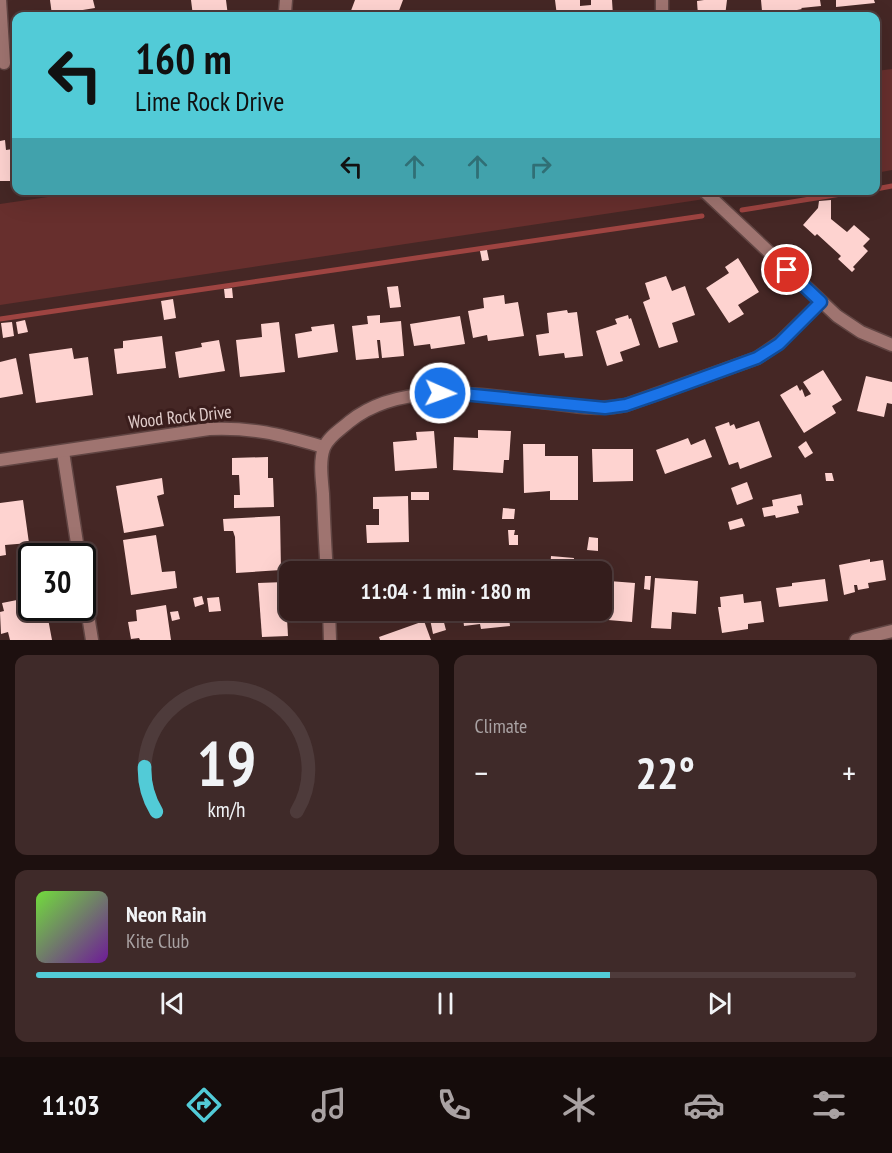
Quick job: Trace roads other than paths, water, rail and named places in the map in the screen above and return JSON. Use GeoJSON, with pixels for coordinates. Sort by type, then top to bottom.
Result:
{"type":"FeatureCollection","features":[{"type":"Feature","properties":{"kind":"street"},"geometry":{"type":"LineString","coordinates":[[0,0],[4,63]]}},
{"type":"Feature","properties":{"kind":"street"},"geometry":{"type":"LineString","coordinates":[[708,195],[837,316],[861,332],[892,345]]}},
{"type":"Feature","properties":{"kind":"street"},"geometry":{"type":"LineString","coordinates":[[326,561],[321,469],[324,447],[331,437],[357,416],[378,406],[428,394],[453,393],[583,407],[605,408],[626,405],[757,358],[779,344],[821,302]]}},
{"type":"Feature","properties":{"kind":"street","name":"Wood Rock Drive"},"geometry":{"type":"LineString","coordinates":[[0,460],[209,429],[237,428],[267,432],[324,447]]}},
{"type":"Feature","properties":{"kind":"street"},"geometry":{"type":"LineString","coordinates":[[63,452],[77,543]]}},
{"type":"Feature","properties":{"kind":"street"},"geometry":{"type":"LineString","coordinates":[[89,621],[92,640]]}},
{"type":"Feature","properties":{"kind":"street"},"geometry":{"type":"LineString","coordinates":[[329,621],[330,640]]}},
{"type":"Feature","properties":{"kind":"street"},"geometry":{"type":"LineString","coordinates":[[856,640],[892,632]]}},
{"type":"Feature","properties":{"kind":"waterway"},"geometry":{"type":"LineString","coordinates":[[880,188],[892,186]]}},
{"type":"Feature","properties":{"kind":"waterway"},"geometry":{"type":"LineString","coordinates":[[742,210],[835,195]]}},
{"type":"Feature","properties":{"kind":"waterway"},"geometry":{"type":"LineString","coordinates":[[0,319],[702,216]]}}]}
